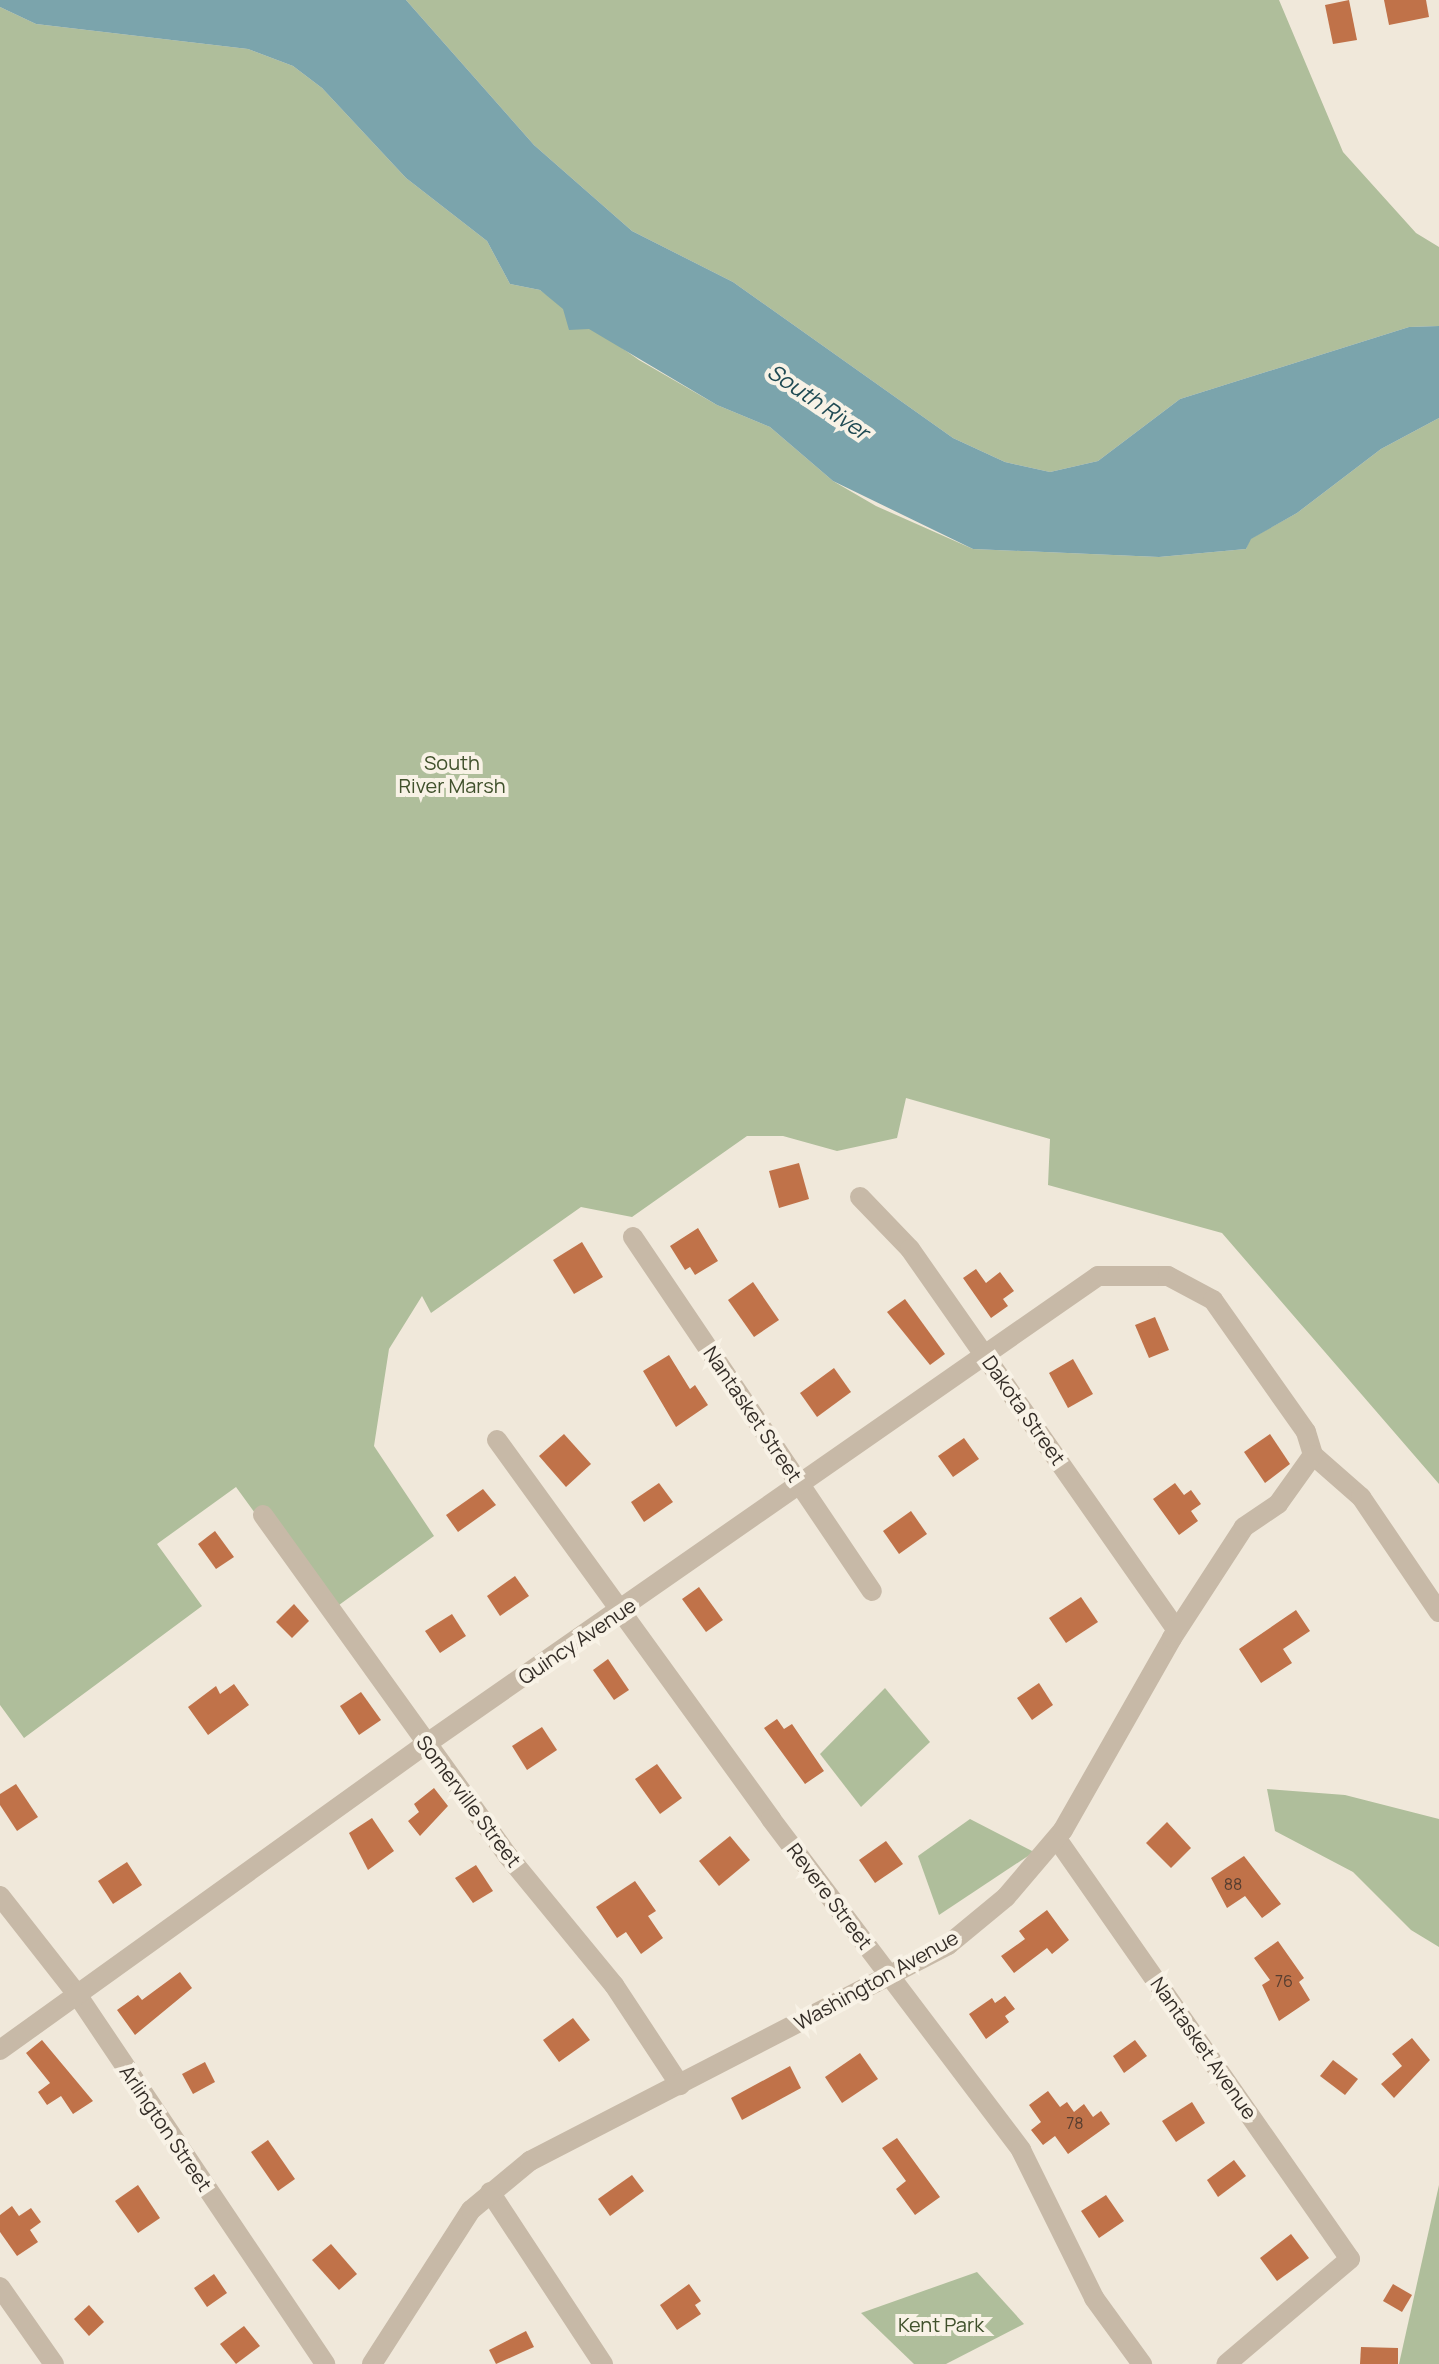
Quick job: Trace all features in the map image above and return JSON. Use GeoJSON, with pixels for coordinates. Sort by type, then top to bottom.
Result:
{"type":"FeatureCollection","features":[{"type":"Feature","properties":{"kind":"street","name":"Dakota Street"},"geometry":{"type":"LineString","coordinates":[[860,1197],[910,1249],[1177,1630]]}},
{"type":"Feature","properties":{"kind":"street","name":"Nantasket Street"},"geometry":{"type":"LineString","coordinates":[[633,1237],[872,1591]]}},
{"type":"Feature","properties":{"kind":"street","name":"Quincy Avenue"},"geometry":{"type":"LineString","coordinates":[[0,2050],[426,1744],[1098,1276],[1169,1277],[1206,1295],[1226,1315],[1306,1432],[1313,1455]]}},
{"type":"Feature","properties":{"kind":"street","name":"Revere Street"},"geometry":{"type":"LineString","coordinates":[[497,1440],[1021,2150],[1094,2298],[1142,2364]]}},
{"type":"Feature","properties":{"kind":"street"},"geometry":{"type":"LineString","coordinates":[[1313,1455],[1361,1497],[1439,1612]]}},
{"type":"Feature","properties":{"kind":"street","name":"Washington Avenue"},"geometry":{"type":"LineString","coordinates":[[372,2364],[452,2237],[490,2192],[530,2161],[889,1975],[974,1925],[1057,1839],[1177,1630],[1244,1527],[1278,1504],[1313,1455]]}},
{"type":"Feature","properties":{"kind":"street","name":"Somerville Street"},"geometry":{"type":"LineString","coordinates":[[263,1515],[426,1744],[614,1985],[680,2085]]}},
{"type":"Feature","properties":{"kind":"street","name":"Nantasket Avenue"},"geometry":{"type":"LineString","coordinates":[[1057,1839],[1350,2259],[1226,2364]]}},
{"type":"Feature","properties":{"kind":"street","name":"Arlington Street"},"geometry":{"type":"LineString","coordinates":[[0,1896],[76,1993],[325,2364]]}},
{"type":"Feature","properties":{"kind":"street"},"geometry":{"type":"LineString","coordinates":[[490,2192],[603,2364]]}},
{"type":"Feature","properties":{"kind":"street"},"geometry":{"type":"LineString","coordinates":[[0,2287],[54,2364]]}},
{"type":"Feature","properties":{"kind":"green space"},"geometry":{"type":"Polygon","coordinates":[[[406,0],[1279,0],[1343,152],[1416,233],[1439,247],[1439,326],[1409,327],[1180,399],[1098,461],[1050,472],[1005,462],[953,438],[733,282],[632,231],[534,145],[406,0]]]}},
{"type":"Feature","properties":{"kind":"green space","name":"South River Marsh"},"geometry":{"type":"Polygon","coordinates":[[[0,7],[36,24],[248,49],[293,66],[322,88],[406,178],[487,241],[510,284],[540,290],[639,360],[717,405],[770,427],[833,481],[876,506],[973,549],[1159,557],[1246,549],[1250,539],[1297,513],[1381,449],[1439,418],[1439,1484],[1222,1233],[1048,1185],[1050,1139],[906,1098],[897,1138],[837,1151],[783,1136],[747,1136],[632,1217],[581,1207],[431,1313],[422,1296],[389,1349],[374,1446],[434,1536],[328,1613],[236,1487],[157,1544],[202,1606],[24,1738],[0,1705],[0,7]]]}},
{"type":"Feature","properties":{"kind":"green space"},"geometry":{"type":"Polygon","coordinates":[[[885,1688],[930,1742],[861,1807],[820,1754],[885,1688]]]}},
{"type":"Feature","properties":{"kind":"green space"},"geometry":{"type":"Polygon","coordinates":[[[1267,1789],[1345,1795],[1439,1819],[1439,1947],[1411,1930],[1353,1872],[1275,1831],[1267,1789]]]}},
{"type":"Feature","properties":{"kind":"green space"},"geometry":{"type":"Polygon","coordinates":[[[970,1819],[1034,1852],[939,1915],[918,1856],[970,1819]]]}},
{"type":"Feature","properties":{"kind":"green space"},"geometry":{"type":"Polygon","coordinates":[[[1439,2185],[1439,2364],[1399,2364],[1439,2185]]]}},
{"type":"Feature","properties":{"kind":"green space","name":"Kent Park"},"geometry":{"type":"Polygon","coordinates":[[[977,2272],[1024,2324],[946,2364],[914,2364],[861,2313],[977,2272]]]}},
{"type":"Feature","properties":{"kind":"water","name":"South River"},"geometry":{"type":"Polygon","coordinates":[[[0,0],[406,0],[534,145],[632,231],[733,282],[953,438],[1005,462],[1050,472],[1098,461],[1180,399],[1409,327],[1439,326],[1439,418],[1381,449],[1297,513],[1251,539],[1246,549],[1159,557],[973,549],[833,481],[770,427],[717,405],[589,329],[569,330],[563,309],[540,290],[510,284],[487,241],[406,178],[322,88],[293,66],[248,49],[36,24],[0,7],[0,0]]]}},
{"type":"Feature","properties":{"kind":"building"},"geometry":{"type":"Polygon","coordinates":[[[1349,0],[1357,40],[1333,44],[1325,5],[1349,0]]]}},
{"type":"Feature","properties":{"kind":"building"},"geometry":{"type":"Polygon","coordinates":[[[1384,0],[1426,0],[1429,17],[1389,25],[1384,0]]]}},
{"type":"Feature","properties":{"kind":"building"},"geometry":{"type":"Polygon","coordinates":[[[799,1163],[809,1199],[779,1208],[769,1171],[799,1163]]]}},
{"type":"Feature","properties":{"kind":"building"},"geometry":{"type":"Polygon","coordinates":[[[698,1228],[718,1261],[695,1275],[690,1267],[685,1270],[670,1246],[698,1228]]]}},
{"type":"Feature","properties":{"kind":"building"},"geometry":{"type":"Polygon","coordinates":[[[582,1242],[603,1277],[574,1294],[553,1260],[582,1242]]]}},
{"type":"Feature","properties":{"kind":"building"},"geometry":{"type":"Polygon","coordinates":[[[976,1269],[986,1283],[1000,1272],[1014,1291],[1003,1299],[1008,1306],[991,1318],[963,1278],[976,1269]]]}},
{"type":"Feature","properties":{"kind":"building"},"geometry":{"type":"Polygon","coordinates":[[[753,1282],[779,1320],[754,1337],[728,1300],[753,1282]]]}},
{"type":"Feature","properties":{"kind":"building"},"geometry":{"type":"Polygon","coordinates":[[[905,1299],[945,1354],[930,1365],[887,1312],[905,1299]]]}},
{"type":"Feature","properties":{"kind":"building"},"geometry":{"type":"Polygon","coordinates":[[[1155,1317],[1169,1350],[1149,1358],[1135,1325],[1155,1317]]]}},
{"type":"Feature","properties":{"kind":"building"},"geometry":{"type":"Polygon","coordinates":[[[669,1355],[690,1389],[695,1385],[708,1405],[676,1427],[643,1371],[669,1355]]]}},
{"type":"Feature","properties":{"kind":"building"},"geometry":{"type":"Polygon","coordinates":[[[1073,1359],[1093,1394],[1068,1408],[1049,1373],[1073,1359]]]}},
{"type":"Feature","properties":{"kind":"building"},"geometry":{"type":"Polygon","coordinates":[[[834,1368],[851,1392],[817,1417],[800,1393],[834,1368]]]}},
{"type":"Feature","properties":{"kind":"building"},"geometry":{"type":"Polygon","coordinates":[[[564,1434],[591,1464],[566,1487],[539,1456],[564,1434]]]}},
{"type":"Feature","properties":{"kind":"building"},"geometry":{"type":"Polygon","coordinates":[[[1270,1434],[1290,1464],[1265,1483],[1244,1452],[1270,1434]]]}},
{"type":"Feature","properties":{"kind":"building"},"geometry":{"type":"Polygon","coordinates":[[[964,1438],[979,1459],[953,1477],[938,1456],[964,1438]]]}},
{"type":"Feature","properties":{"kind":"building"},"geometry":{"type":"Polygon","coordinates":[[[659,1483],[673,1502],[644,1522],[631,1502],[659,1483]]]}},
{"type":"Feature","properties":{"kind":"building"},"geometry":{"type":"Polygon","coordinates":[[[1175,1483],[1184,1495],[1191,1490],[1201,1504],[1191,1511],[1198,1521],[1179,1535],[1153,1499],[1175,1483]]]}},
{"type":"Feature","properties":{"kind":"building"},"geometry":{"type":"Polygon","coordinates":[[[483,1489],[496,1505],[458,1532],[446,1515],[483,1489]]]}},
{"type":"Feature","properties":{"kind":"building"},"geometry":{"type":"Polygon","coordinates":[[[911,1511],[927,1534],[899,1554],[883,1531],[911,1511]]]}},
{"type":"Feature","properties":{"kind":"building"},"geometry":{"type":"Polygon","coordinates":[[[215,1531],[234,1557],[216,1569],[198,1544],[215,1531]]]}},
{"type":"Feature","properties":{"kind":"building"},"geometry":{"type":"Polygon","coordinates":[[[515,1576],[529,1596],[500,1616],[487,1596],[515,1576]]]}},
{"type":"Feature","properties":{"kind":"building"},"geometry":{"type":"Polygon","coordinates":[[[699,1587],[723,1620],[706,1632],[682,1599],[699,1587]]]}},
{"type":"Feature","properties":{"kind":"building"},"geometry":{"type":"Polygon","coordinates":[[[1081,1597],[1098,1622],[1066,1643],[1049,1618],[1081,1597]]]}},
{"type":"Feature","properties":{"kind":"building"},"geometry":{"type":"Polygon","coordinates":[[[294,1604],[309,1621],[292,1638],[276,1622],[294,1604]]]}},
{"type":"Feature","properties":{"kind":"building"},"geometry":{"type":"Polygon","coordinates":[[[1296,1610],[1310,1631],[1283,1649],[1292,1663],[1261,1683],[1239,1649],[1296,1610]]]}},
{"type":"Feature","properties":{"kind":"building"},"geometry":{"type":"Polygon","coordinates":[[[452,1614],[466,1636],[440,1653],[425,1631],[452,1614]]]}},
{"type":"Feature","properties":{"kind":"building"},"geometry":{"type":"Polygon","coordinates":[[[608,1659],[629,1690],[614,1700],[593,1670],[608,1659]]]}},
{"type":"Feature","properties":{"kind":"building"},"geometry":{"type":"Polygon","coordinates":[[[1039,1683],[1053,1705],[1032,1720],[1017,1698],[1039,1683]]]}},
{"type":"Feature","properties":{"kind":"building"},"geometry":{"type":"Polygon","coordinates":[[[234,1684],[249,1705],[208,1735],[188,1707],[216,1686],[220,1694],[234,1684]]]}},
{"type":"Feature","properties":{"kind":"building"},"geometry":{"type":"Polygon","coordinates":[[[361,1692],[381,1720],[359,1735],[340,1706],[361,1692]]]}},
{"type":"Feature","properties":{"kind":"building"},"geometry":{"type":"Polygon","coordinates":[[[777,1719],[784,1729],[792,1724],[824,1771],[805,1784],[764,1728],[777,1719]]]}},
{"type":"Feature","properties":{"kind":"building"},"geometry":{"type":"Polygon","coordinates":[[[542,1727],[557,1750],[527,1770],[512,1746],[542,1727]]]}},
{"type":"Feature","properties":{"kind":"building"},"geometry":{"type":"Polygon","coordinates":[[[657,1764],[682,1798],[660,1814],[635,1779],[657,1764]]]}},
{"type":"Feature","properties":{"kind":"building"},"geometry":{"type":"Polygon","coordinates":[[[16,1784],[38,1817],[17,1831],[0,1805],[0,1794],[16,1784]]]}},
{"type":"Feature","properties":{"kind":"building"},"geometry":{"type":"Polygon","coordinates":[[[434,1788],[448,1806],[420,1836],[408,1821],[419,1812],[414,1804],[434,1788]]]}},
{"type":"Feature","properties":{"kind":"building"},"geometry":{"type":"Polygon","coordinates":[[[372,1818],[394,1851],[368,1870],[349,1833],[372,1818]]]}},
{"type":"Feature","properties":{"kind":"building"},"geometry":{"type":"Polygon","coordinates":[[[1167,1822],[1191,1848],[1171,1868],[1146,1843],[1167,1822]]]}},
{"type":"Feature","properties":{"kind":"building"},"geometry":{"type":"Polygon","coordinates":[[[730,1836],[750,1860],[719,1886],[699,1861],[730,1836]]]}},
{"type":"Feature","properties":{"kind":"building"},"geometry":{"type":"Polygon","coordinates":[[[886,1841],[903,1864],[875,1883],[859,1860],[886,1841]]]}},
{"type":"Feature","properties":{"kind":"building"},"geometry":{"type":"Polygon","coordinates":[[[1244,1856],[1281,1904],[1262,1918],[1245,1896],[1227,1908],[1211,1878],[1244,1856]]]}},
{"type":"Feature","properties":{"kind":"building"},"geometry":{"type":"Polygon","coordinates":[[[127,1862],[142,1885],[113,1904],[98,1881],[127,1862]]]}},
{"type":"Feature","properties":{"kind":"building"},"geometry":{"type":"Polygon","coordinates":[[[476,1865],[493,1891],[473,1903],[455,1878],[476,1865]]]}},
{"type":"Feature","properties":{"kind":"building"},"geometry":{"type":"Polygon","coordinates":[[[635,1881],[656,1911],[648,1916],[663,1938],[641,1954],[626,1932],[617,1938],[596,1907],[635,1881]]]}},
{"type":"Feature","properties":{"kind":"building"},"geometry":{"type":"Polygon","coordinates":[[[1047,1910],[1069,1940],[1052,1954],[1047,1948],[1014,1973],[1001,1956],[1025,1939],[1019,1931],[1047,1910]]]}},
{"type":"Feature","properties":{"kind":"building"},"geometry":{"type":"Polygon","coordinates":[[[1278,1941],[1304,1978],[1299,1982],[1310,2000],[1279,2021],[1262,1985],[1270,1980],[1254,1958],[1278,1941]]]}},
{"type":"Feature","properties":{"kind":"building"},"geometry":{"type":"Polygon","coordinates":[[[180,1972],[192,1988],[135,2035],[117,2010],[138,1995],[142,2000],[180,1972]]]}},
{"type":"Feature","properties":{"kind":"building"},"geometry":{"type":"Polygon","coordinates":[[[1005,1996],[1015,2009],[1005,2016],[1009,2022],[986,2039],[969,2014],[992,1998],[995,2003],[1005,1996]]]}},
{"type":"Feature","properties":{"kind":"building"},"geometry":{"type":"Polygon","coordinates":[[[573,2018],[590,2040],[559,2062],[543,2040],[573,2018]]]}},
{"type":"Feature","properties":{"kind":"building"},"geometry":{"type":"Polygon","coordinates":[[[1412,2038],[1430,2060],[1394,2098],[1381,2084],[1402,2066],[1392,2054],[1412,2038]]]}},
{"type":"Feature","properties":{"kind":"building"},"geometry":{"type":"Polygon","coordinates":[[[42,2040],[93,2101],[73,2114],[61,2096],[47,2105],[38,2092],[50,2083],[26,2053],[42,2040]]]}},
{"type":"Feature","properties":{"kind":"building"},"geometry":{"type":"Polygon","coordinates":[[[1135,2040],[1147,2056],[1124,2073],[1113,2056],[1135,2040]]]}},
{"type":"Feature","properties":{"kind":"building"},"geometry":{"type":"Polygon","coordinates":[[[860,2053],[878,2079],[842,2103],[825,2077],[860,2053]]]}},
{"type":"Feature","properties":{"kind":"building"},"geometry":{"type":"Polygon","coordinates":[[[1333,2060],[1358,2079],[1345,2095],[1320,2076],[1333,2060]]]}},
{"type":"Feature","properties":{"kind":"building"},"geometry":{"type":"Polygon","coordinates":[[[205,2062],[215,2082],[193,2094],[182,2074],[205,2062]]]}},
{"type":"Feature","properties":{"kind":"building"},"geometry":{"type":"Polygon","coordinates":[[[790,2066],[801,2088],[742,2120],[731,2098],[790,2066]]]}},
{"type":"Feature","properties":{"kind":"building"},"geometry":{"type":"Polygon","coordinates":[[[1048,2091],[1060,2107],[1067,2102],[1074,2112],[1084,2104],[1093,2117],[1101,2111],[1110,2124],[1068,2154],[1055,2136],[1043,2145],[1031,2130],[1041,2122],[1029,2105],[1048,2091]]]}},
{"type":"Feature","properties":{"kind":"building"},"geometry":{"type":"Polygon","coordinates":[[[1192,2102],[1205,2123],[1176,2142],[1162,2121],[1192,2102]]]}},
{"type":"Feature","properties":{"kind":"building"},"geometry":{"type":"Polygon","coordinates":[[[897,2138],[940,2197],[915,2215],[896,2189],[906,2181],[882,2148],[897,2138]]]}},
{"type":"Feature","properties":{"kind":"building"},"geometry":{"type":"Polygon","coordinates":[[[268,2140],[295,2179],[278,2191],[251,2152],[268,2140]]]}},
{"type":"Feature","properties":{"kind":"building"},"geometry":{"type":"Polygon","coordinates":[[[1234,2160],[1246,2176],[1218,2197],[1207,2180],[1234,2160]]]}},
{"type":"Feature","properties":{"kind":"building"},"geometry":{"type":"Polygon","coordinates":[[[632,2175],[644,2191],[610,2216],[598,2199],[632,2175]]]}},
{"type":"Feature","properties":{"kind":"building"},"geometry":{"type":"Polygon","coordinates":[[[138,2185],[160,2218],[138,2233],[115,2201],[138,2185]]]}},
{"type":"Feature","properties":{"kind":"building"},"geometry":{"type":"Polygon","coordinates":[[[1106,2195],[1124,2221],[1099,2238],[1081,2211],[1106,2195]]]}},
{"type":"Feature","properties":{"kind":"building"},"geometry":{"type":"Polygon","coordinates":[[[12,2206],[19,2216],[31,2208],[41,2222],[30,2230],[38,2242],[17,2256],[0,2232],[0,2215],[12,2206]]]}},
{"type":"Feature","properties":{"kind":"building"},"geometry":{"type":"Polygon","coordinates":[[[1291,2234],[1309,2258],[1277,2281],[1260,2258],[1291,2234]]]}},
{"type":"Feature","properties":{"kind":"building"},"geometry":{"type":"Polygon","coordinates":[[[331,2244],[357,2274],[339,2290],[312,2260],[331,2244]]]}},
{"type":"Feature","properties":{"kind":"building"},"geometry":{"type":"Polygon","coordinates":[[[214,2274],[227,2293],[207,2307],[194,2288],[214,2274]]]}},
{"type":"Feature","properties":{"kind":"building"},"geometry":{"type":"Polygon","coordinates":[[[689,2284],[701,2301],[695,2305],[701,2314],[677,2330],[660,2305],[689,2284]]]}},
{"type":"Feature","properties":{"kind":"building"},"geometry":{"type":"Polygon","coordinates":[[[1393,2284],[1412,2295],[1402,2312],[1383,2301],[1393,2284]]]}},
{"type":"Feature","properties":{"kind":"building"},"geometry":{"type":"Polygon","coordinates":[[[89,2305],[104,2322],[89,2336],[74,2319],[89,2305]]]}},
{"type":"Feature","properties":{"kind":"building"},"geometry":{"type":"Polygon","coordinates":[[[244,2326],[260,2346],[236,2364],[220,2344],[244,2326]]]}},
{"type":"Feature","properties":{"kind":"building"},"geometry":{"type":"Polygon","coordinates":[[[526,2331],[534,2347],[496,2364],[489,2350],[526,2331]]]}},
{"type":"Feature","properties":{"kind":"building"},"geometry":{"type":"Polygon","coordinates":[[[1361,2347],[1398,2348],[1398,2364],[1360,2364],[1361,2347]]]}}]}
